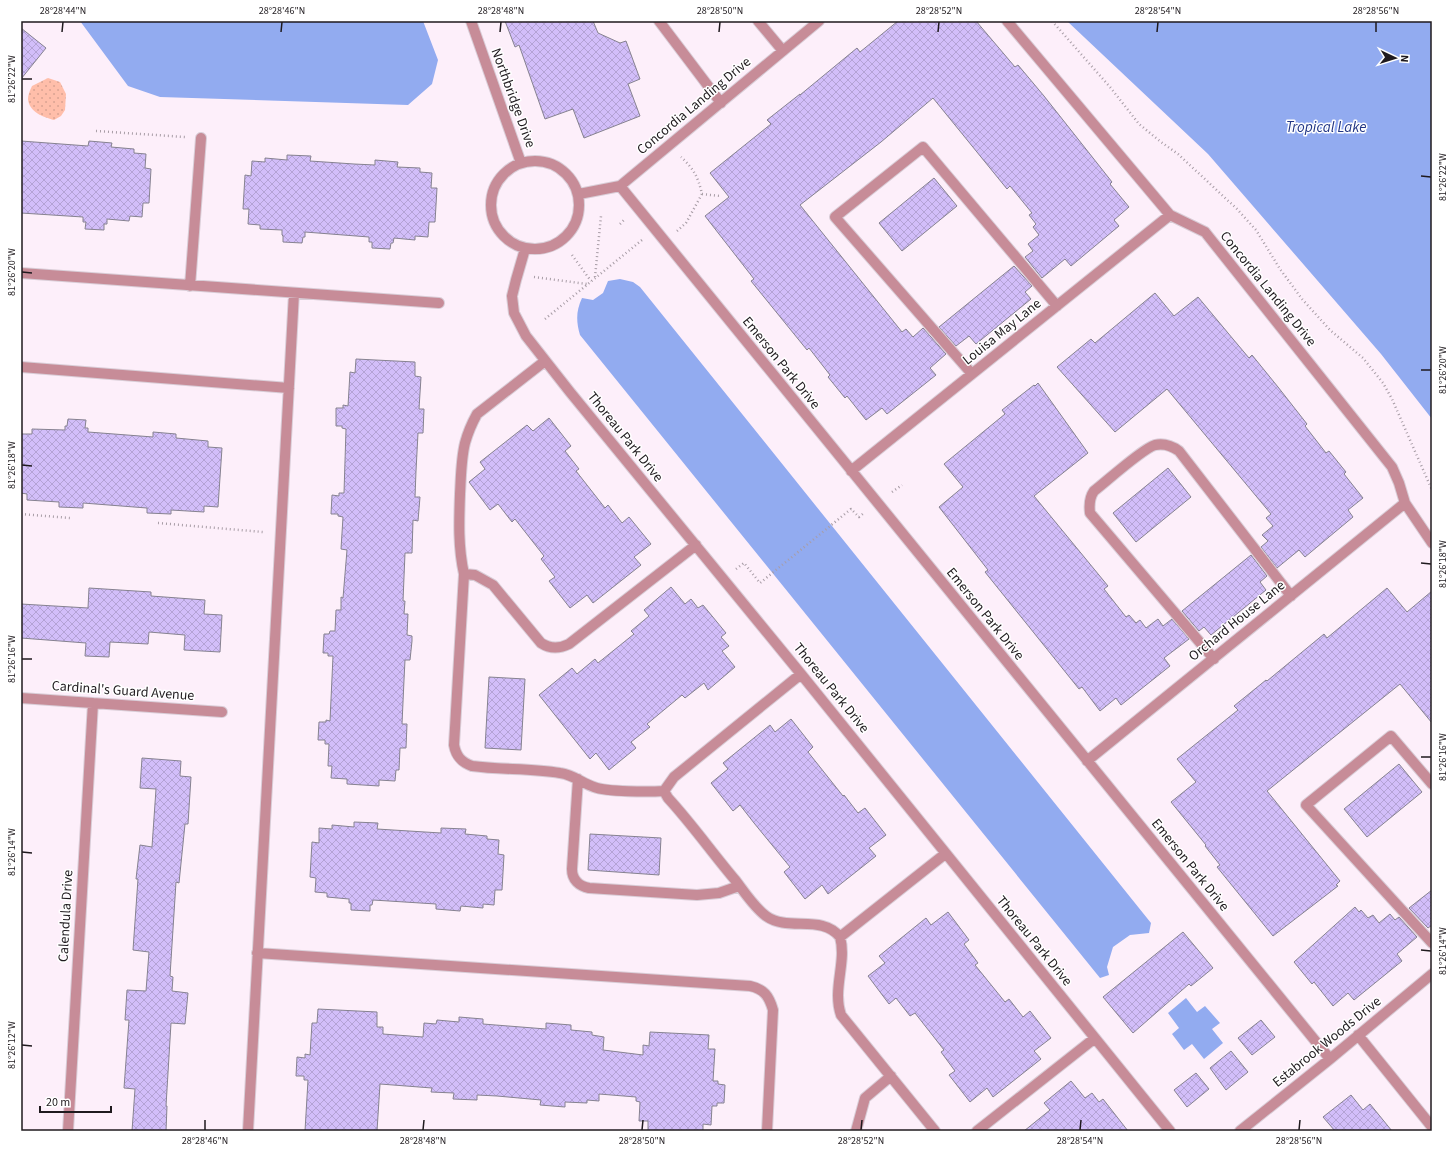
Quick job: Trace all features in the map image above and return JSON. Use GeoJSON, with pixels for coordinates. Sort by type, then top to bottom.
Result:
{"type":"FeatureCollection","features":[{"type":"Feature","properties":{"kind":"street","name":"Northbridge Drive"},"geometry":{"type":"LineString","coordinates":[[471,21],[521,163]]}},
{"type":"Feature","properties":{"kind":"street"},"geometry":{"type":"LineString","coordinates":[[659,21],[721,102]]}},
{"type":"Feature","properties":{"kind":"street"},"geometry":{"type":"LineString","coordinates":[[758,21],[782,51]]}},
{"type":"Feature","properties":{"kind":"street","name":"Concordia Landing Drive"},"geometry":{"type":"LineString","coordinates":[[579,194],[620,186],[819,21]]}},
{"type":"Feature","properties":{"kind":"street","name":"Concordia Landing Drive"},"geometry":{"type":"LineString","coordinates":[[1007,21],[1170,215],[1205,232],[1392,467],[1405,503],[1432,543]]}},
{"type":"Feature","properties":{"kind":"street"},"geometry":{"type":"LineString","coordinates":[[190,286],[200,138]]}},
{"type":"Feature","properties":{"kind":"street"},"geometry":{"type":"LineString","coordinates":[[972,374],[835,217],[923,147],[1057,306]]}},
{"type":"Feature","properties":{"kind":"street"},"geometry":{"type":"LineString","coordinates":[[533,160],[545,161],[557,166],[566,173],[574,183],[579,194],[580,207],[577,220],[571,232],[562,241],[551,247],[538,250],[525,249],[513,244],[503,236],[496,226],[492,214],[491,201],[494,188],[500,177],[510,168],[533,160]]}},
{"type":"Feature","properties":{"kind":"street","name":"Emerson Park Drive"},"geometry":{"type":"LineString","coordinates":[[620,186],[1330,1059]]}},
{"type":"Feature","properties":{"kind":"street","name":"Louisa May Lane"},"geometry":{"type":"LineString","coordinates":[[851,471],[1170,215]]}},
{"type":"Feature","properties":{"kind":"street","name":"Thoreau Park Drive"},"geometry":{"type":"LineString","coordinates":[[525,249],[513,292],[514,313],[526,336],[1170,1131]]}},
{"type":"Feature","properties":{"kind":"street"},"geometry":{"type":"LineString","coordinates":[[21,273],[439,303]]}},
{"type":"Feature","properties":{"kind":"street"},"geometry":{"type":"LineString","coordinates":[[248,1131],[294,293]]}},
{"type":"Feature","properties":{"kind":"street"},"geometry":{"type":"LineString","coordinates":[[545,361],[477,414],[470,427],[465,443],[461,477],[459,533],[459,548],[464,574],[454,744],[458,758],[464,763],[472,766],[554,772],[578,779],[594,787],[604,789],[664,790],[674,777],[801,674]]}},
{"type":"Feature","properties":{"kind":"street"},"geometry":{"type":"LineString","coordinates":[[21,368],[289,388]]}},
{"type":"Feature","properties":{"kind":"street"},"geometry":{"type":"LineString","coordinates":[[1214,659],[1090,513],[1089,501],[1091,496],[1148,448],[1160,444],[1174,447],[1179,451],[1291,596]]}},
{"type":"Feature","properties":{"kind":"street","name":"Orchard House Lane"},"geometry":{"type":"LineString","coordinates":[[1087,761],[1405,503]]}},
{"type":"Feature","properties":{"kind":"street"},"geometry":{"type":"LineString","coordinates":[[464,574],[475,575],[494,585],[541,643],[546,646],[558,648],[569,644],[696,545]]}},
{"type":"Feature","properties":{"kind":"street","name":"Cardinal's Guard Avenue"},"geometry":{"type":"LineString","coordinates":[[21,698],[222,712]]}},
{"type":"Feature","properties":{"kind":"street","name":"Calendula Drive"},"geometry":{"type":"LineString","coordinates":[[68,1131],[93,703]]}},
{"type":"Feature","properties":{"kind":"street"},"geometry":{"type":"LineString","coordinates":[[1432,784],[1391,736],[1306,806],[1432,943]]}},
{"type":"Feature","properties":{"kind":"street"},"geometry":{"type":"LineString","coordinates":[[578,779],[572,875],[579,884],[589,888],[697,895],[719,893],[739,886]]}},
{"type":"Feature","properties":{"kind":"street"},"geometry":{"type":"LineString","coordinates":[[664,790],[668,798],[761,911],[773,920],[781,922],[823,925],[836,931],[840,936],[842,953],[838,999],[841,1015],[934,1131]]}},
{"type":"Feature","properties":{"kind":"street"},"geometry":{"type":"LineString","coordinates":[[840,936],[945,854]]}},
{"type":"Feature","properties":{"kind":"street"},"geometry":{"type":"LineString","coordinates":[[257,953],[750,986],[758,988],[765,992],[770,1000],[773,1010],[768,1131]]}},
{"type":"Feature","properties":{"kind":"street","name":"Estabrook Woods Drive"},"geometry":{"type":"LineString","coordinates":[[1240,1131],[1330,1059],[1432,974]]}},
{"type":"Feature","properties":{"kind":"street"},"geometry":{"type":"LineString","coordinates":[[1358,1035],[1432,1126]]}},
{"type":"Feature","properties":{"kind":"street"},"geometry":{"type":"LineString","coordinates":[[977,1131],[1095,1038]]}},
{"type":"Feature","properties":{"kind":"street"},"geometry":{"type":"LineString","coordinates":[[856,1131],[865,1098],[891,1076]]}},
{"type":"Feature","properties":{"kind":"path"},"geometry":{"type":"LineString","coordinates":[[1052,21],[1110,87],[1140,124],[1178,154],[1237,209],[1256,230],[1280,269],[1302,299],[1330,330],[1363,358],[1383,384],[1392,399],[1432,490]]}},
{"type":"Feature","properties":{"kind":"path"},"geometry":{"type":"LineString","coordinates":[[96,130],[200,138]]}},
{"type":"Feature","properties":{"kind":"path"},"geometry":{"type":"LineString","coordinates":[[665,242],[686,223],[702,194],[699,180],[692,167],[669,146]]}},
{"type":"Feature","properties":{"kind":"path"},"geometry":{"type":"LineString","coordinates":[[702,194],[720,196]]}},
{"type":"Feature","properties":{"kind":"path"},"geometry":{"type":"LineString","coordinates":[[595,278],[601,216]]}},
{"type":"Feature","properties":{"kind":"path"},"geometry":{"type":"LineString","coordinates":[[545,319],[655,230]]}},
{"type":"Feature","properties":{"kind":"path"},"geometry":{"type":"LineString","coordinates":[[572,255],[591,281]]}},
{"type":"Feature","properties":{"kind":"path"},"geometry":{"type":"LineString","coordinates":[[534,277],[587,284]]}},
{"type":"Feature","properties":{"kind":"path"},"geometry":{"type":"LineString","coordinates":[[744,563],[760,583],[851,509]]}},
{"type":"Feature","properties":{"kind":"path"},"geometry":{"type":"LineString","coordinates":[[21,514],[70,518]]}},
{"type":"Feature","properties":{"kind":"path"},"geometry":{"type":"LineString","coordinates":[[158,523],[280,533]]}},
{"type":"Feature","properties":{"kind":"shaded area"},"geometry":{"type":"Polygon","coordinates":[[[48,78],[60,82],[66,94],[65,110],[61,116],[54,120],[34,111],[29,104],[28,99],[32,86],[48,78]]]}},
{"type":"Feature","properties":{"kind":"water"},"geometry":{"type":"Polygon","coordinates":[[[80,21],[423,21],[438,60],[432,84],[408,105],[160,97],[128,86],[80,21]]]}},
{"type":"Feature","properties":{"kind":"water","name":"Tropical Lake"},"geometry":{"type":"Polygon","coordinates":[[[1067,21],[1432,21],[1432,419],[1381,354],[1208,154],[1067,21]]]}},
{"type":"Feature","properties":{"kind":"water"},"geometry":{"type":"Polygon","coordinates":[[[620,279],[633,282],[640,287],[1151,923],[1149,933],[1130,935],[1113,947],[1107,967],[1109,975],[1100,978],[580,335],[577,316],[582,298],[593,300],[603,293],[608,281],[620,279]]]}},
{"type":"Feature","properties":{"kind":"water"},"geometry":{"type":"Polygon","coordinates":[[[1186,998],[1197,1012],[1205,1006],[1220,1023],[1212,1029],[1223,1043],[1204,1059],[1192,1044],[1184,1050],[1172,1034],[1179,1028],[1168,1013],[1186,998]]]}},
{"type":"Feature","properties":{"kind":"building"},"geometry":{"type":"Polygon","coordinates":[[[505,21],[593,21],[598,33],[620,43],[626,41],[640,79],[628,84],[640,116],[584,138],[573,109],[545,119],[519,45],[515,47],[505,21]]]}},
{"type":"Feature","properties":{"kind":"building"},"geometry":{"type":"Polygon","coordinates":[[[898,21],[976,21],[1015,67],[1018,65],[1044,96],[1112,182],[1110,184],[1129,207],[1114,220],[1119,226],[1071,266],[1065,259],[1042,278],[1025,257],[1033,251],[1028,244],[1039,235],[1033,227],[1036,224],[1029,215],[1032,213],[1010,186],[1007,189],[933,98],[881,142],[800,205],[902,332],[906,329],[913,337],[923,328],[946,354],[930,368],[936,375],[887,414],[882,408],[866,420],[847,396],[845,398],[828,377],[830,375],[809,348],[807,350],[751,281],[754,279],[705,216],[729,197],[710,173],[771,124],[767,120],[857,48],[860,52],[898,21]]]}},
{"type":"Feature","properties":{"kind":"building"},"geometry":{"type":"Polygon","coordinates":[[[21,28],[46,48],[21,79],[21,28]]]}},
{"type":"Feature","properties":{"kind":"building"},"geometry":{"type":"Polygon","coordinates":[[[21,141],[88,146],[89,141],[112,143],[111,147],[134,149],[134,153],[146,154],[145,168],[151,169],[149,203],[143,203],[142,217],[130,216],[129,221],[107,219],[107,224],[104,224],[104,230],[85,229],[86,222],[83,222],[83,217],[21,213],[21,141]]]}},
{"type":"Feature","properties":{"kind":"building"},"geometry":{"type":"Polygon","coordinates":[[[287,155],[311,156],[310,161],[354,164],[375,165],[375,160],[398,162],[397,167],[420,168],[420,172],[432,173],[431,188],[437,188],[435,222],[429,222],[428,237],[415,236],[415,240],[394,238],[390,249],[372,248],[372,242],[369,242],[369,237],[305,232],[305,237],[303,237],[302,243],[283,242],[282,230],[260,229],[260,225],[248,224],[249,209],[243,209],[245,175],[251,176],[252,161],[265,162],[265,158],[287,160],[287,155]]]}},
{"type":"Feature","properties":{"kind":"building"},"geometry":{"type":"Polygon","coordinates":[[[934,178],[957,206],[902,251],[879,223],[934,178]]]}},
{"type":"Feature","properties":{"kind":"building"},"geometry":{"type":"Polygon","coordinates":[[[1014,266],[1032,286],[1025,292],[1031,299],[976,344],[969,336],[956,346],[939,327],[1014,266]]]}},
{"type":"Feature","properties":{"kind":"building"},"geometry":{"type":"Polygon","coordinates":[[[1155,293],[1174,316],[1198,297],[1249,358],[1252,355],[1307,424],[1305,426],[1326,453],[1329,451],[1346,472],[1344,474],[1363,498],[1348,510],[1353,517],[1305,557],[1299,550],[1277,568],[1261,547],[1268,541],[1262,535],[1273,526],[1266,518],[1271,514],[1167,389],[1115,432],[1057,367],[1091,339],[1095,343],[1155,293]]]}},
{"type":"Feature","properties":{"kind":"building"},"geometry":{"type":"Polygon","coordinates":[[[356,359],[415,362],[415,376],[421,377],[419,409],[424,409],[423,433],[418,433],[415,497],[420,497],[418,521],[413,520],[412,553],[405,553],[403,601],[405,601],[404,614],[408,614],[407,635],[412,636],[410,660],[405,660],[402,724],[407,724],[406,748],[400,748],[399,770],[396,770],[395,781],[379,780],[379,786],[347,784],[347,779],[331,778],[332,766],[328,766],[329,744],[325,744],[325,740],[318,740],[319,722],[326,722],[326,720],[330,721],[333,656],[328,656],[328,653],[323,653],[324,634],[329,634],[330,631],[335,631],[336,610],[341,610],[341,597],[343,598],[347,550],[341,549],[343,517],[338,516],[338,514],[331,514],[332,495],[339,496],[339,493],[344,493],[346,429],[342,428],[342,426],[336,426],[336,408],[343,408],[343,405],[348,406],[350,372],[355,373],[356,359]]]}},
{"type":"Feature","properties":{"kind":"building"},"geometry":{"type":"Polygon","coordinates":[[[1038,383],[1088,453],[1034,496],[1108,586],[1104,589],[1126,617],[1129,615],[1136,623],[1140,620],[1146,628],[1158,619],[1163,626],[1172,619],[1189,639],[1164,658],[1170,666],[1121,705],[1116,698],[1100,711],[1082,687],[1079,689],[985,572],[988,570],[939,507],[963,487],[944,464],[1005,414],[1002,410],[1038,383]]]}},
{"type":"Feature","properties":{"kind":"building"},"geometry":{"type":"Polygon","coordinates":[[[549,418],[571,446],[565,451],[579,469],[576,471],[605,508],[608,505],[622,523],[629,517],[651,544],[634,557],[641,565],[593,603],[587,595],[570,608],[549,581],[555,577],[541,559],[544,556],[515,519],[512,522],[498,504],[490,510],[469,482],[485,469],[480,462],[527,425],[533,431],[549,418]]]}},
{"type":"Feature","properties":{"kind":"building"},"geometry":{"type":"Polygon","coordinates":[[[68,419],[86,420],[85,428],[88,428],[88,432],[153,437],[153,432],[176,434],[176,438],[208,441],[208,447],[222,448],[218,507],[204,506],[204,512],[171,510],[171,514],[147,513],[147,508],[83,503],[83,508],[59,507],[59,502],[27,500],[27,494],[21,493],[21,434],[32,434],[32,429],[65,430],[68,419]]]}},
{"type":"Feature","properties":{"kind":"building"},"geometry":{"type":"Polygon","coordinates":[[[1168,468],[1191,497],[1136,542],[1113,513],[1168,468]]]}},
{"type":"Feature","properties":{"kind":"building"},"geometry":{"type":"Polygon","coordinates":[[[1251,555],[1267,576],[1260,582],[1266,590],[1211,635],[1204,627],[1199,631],[1182,611],[1251,555]]]}},
{"type":"Feature","properties":{"kind":"building"},"geometry":{"type":"Polygon","coordinates":[[[671,587],[685,604],[691,599],[698,608],[703,605],[726,633],[721,637],[729,646],[722,651],[735,667],[708,690],[704,683],[685,698],[682,695],[647,724],[650,727],[631,742],[636,748],[609,770],[596,753],[590,759],[539,695],[572,668],[577,674],[595,659],[598,663],[634,634],[631,631],[649,616],[644,610],[671,587]]]}},
{"type":"Feature","properties":{"kind":"building"},"geometry":{"type":"Polygon","coordinates":[[[89,588],[151,592],[151,596],[205,600],[204,614],[222,615],[220,652],[184,650],[185,635],[149,632],[148,644],[110,642],[109,657],[85,656],[86,643],[21,638],[21,604],[88,608],[89,588]]]}},
{"type":"Feature","properties":{"kind":"building"},"geometry":{"type":"Polygon","coordinates":[[[1387,588],[1407,612],[1432,591],[1432,723],[1400,684],[1267,791],[1340,881],[1336,885],[1338,886],[1273,936],[1217,867],[1220,865],[1205,846],[1206,845],[1171,802],[1196,782],[1177,759],[1238,710],[1234,706],[1324,634],[1327,638],[1387,588]]]}},
{"type":"Feature","properties":{"kind":"building"},"geometry":{"type":"Polygon","coordinates":[[[489,677],[525,679],[521,750],[485,748],[489,677]]]}},
{"type":"Feature","properties":{"kind":"building"},"geometry":{"type":"Polygon","coordinates":[[[791,719],[813,747],[808,752],[843,796],[844,795],[858,813],[865,808],[886,835],[869,848],[876,856],[828,894],[822,885],[805,899],[784,872],[790,867],[740,805],[733,811],[711,783],[728,769],[723,763],[770,725],[775,732],[791,719]]]}},
{"type":"Feature","properties":{"kind":"building"},"geometry":{"type":"Polygon","coordinates":[[[142,758],[181,761],[180,776],[191,777],[188,824],[185,824],[179,883],[176,882],[170,976],[173,977],[172,991],[188,993],[185,1024],[171,1023],[166,1131],[132,1131],[135,1089],[124,1088],[129,1020],[125,1020],[127,990],[146,991],[149,952],[133,950],[138,879],[136,879],[140,845],[152,847],[156,789],[140,788],[142,758]]]}},
{"type":"Feature","properties":{"kind":"building"},"geometry":{"type":"Polygon","coordinates":[[[1399,764],[1422,792],[1367,837],[1344,809],[1399,764]]]}},
{"type":"Feature","properties":{"kind":"building"},"geometry":{"type":"Polygon","coordinates":[[[354,822],[378,823],[377,829],[441,833],[441,828],[466,829],[465,834],[487,836],[487,839],[499,840],[498,854],[504,855],[502,890],[495,890],[494,905],[483,904],[483,908],[461,906],[460,911],[436,909],[436,904],[373,900],[372,905],[370,905],[370,911],[351,910],[351,903],[349,903],[349,899],[327,897],[327,893],[315,892],[316,878],[310,877],[312,842],[319,843],[319,828],[332,829],[332,825],[354,827],[354,822]]]}},
{"type":"Feature","properties":{"kind":"building"},"geometry":{"type":"Polygon","coordinates":[[[590,834],[661,838],[659,875],[588,870],[590,834]]]}},
{"type":"Feature","properties":{"kind":"building"},"geometry":{"type":"Polygon","coordinates":[[[1432,890],[1432,925],[1428,928],[1409,908],[1432,890]]]}},
{"type":"Feature","properties":{"kind":"building"},"geometry":{"type":"Polygon","coordinates":[[[1355,907],[1359,912],[1361,910],[1368,918],[1373,915],[1379,923],[1390,914],[1395,920],[1399,917],[1417,937],[1397,954],[1402,961],[1354,1000],[1348,993],[1333,1006],[1314,982],[1312,984],[1294,962],[1355,907]]]}},
{"type":"Feature","properties":{"kind":"building"},"geometry":{"type":"Polygon","coordinates":[[[948,912],[969,940],[964,944],[978,963],[975,965],[1005,1002],[1009,999],[1023,1017],[1030,1011],[1051,1038],[1034,1051],[1041,1059],[993,1097],[987,1088],[970,1102],[949,1075],[955,1071],[941,1052],[944,1050],[915,1013],[910,1016],[896,998],[889,1004],[868,976],[885,963],[879,956],[926,918],[931,925],[948,912]]]}},
{"type":"Feature","properties":{"kind":"building"},"geometry":{"type":"Polygon","coordinates":[[[1183,932],[1213,968],[1191,986],[1189,984],[1133,1033],[1103,997],[1183,932]]]}},
{"type":"Feature","properties":{"kind":"building"},"geometry":{"type":"Polygon","coordinates":[[[318,1009],[377,1012],[377,1027],[383,1027],[383,1034],[423,1037],[424,1023],[436,1024],[437,1020],[459,1022],[459,1017],[483,1019],[483,1024],[546,1029],[546,1023],[571,1025],[571,1030],[592,1032],[592,1035],[604,1037],[603,1050],[643,1055],[643,1045],[649,1046],[650,1032],[709,1035],[708,1049],[715,1049],[713,1081],[718,1081],[718,1084],[725,1085],[724,1103],[717,1103],[717,1106],[712,1106],[711,1125],[703,1124],[703,1131],[648,1131],[648,1121],[639,1121],[640,1102],[636,1101],[636,1097],[599,1094],[599,1101],[587,1100],[587,1103],[565,1102],[565,1107],[540,1105],[541,1100],[497,1096],[477,1095],[477,1100],[453,1099],[454,1093],[431,1092],[432,1088],[380,1084],[377,1131],[305,1131],[308,1080],[304,1080],[304,1076],[296,1076],[297,1057],[305,1058],[305,1054],[310,1055],[312,1023],[317,1023],[318,1009]]]}},
{"type":"Feature","properties":{"kind":"building"},"geometry":{"type":"Polygon","coordinates":[[[1261,1020],[1275,1037],[1252,1055],[1238,1038],[1261,1020]]]}},
{"type":"Feature","properties":{"kind":"building"},"geometry":{"type":"Polygon","coordinates":[[[1231,1051],[1248,1072],[1226,1090],[1210,1068],[1231,1051]]]}},
{"type":"Feature","properties":{"kind":"building"},"geometry":{"type":"Polygon","coordinates":[[[1196,1073],[1209,1089],[1187,1107],[1174,1090],[1196,1073]]]}},
{"type":"Feature","properties":{"kind":"building"},"geometry":{"type":"Polygon","coordinates":[[[1071,1081],[1085,1098],[1092,1093],[1099,1102],[1103,1099],[1128,1131],[1024,1131],[1050,1110],[1044,1103],[1071,1081]]]}},
{"type":"Feature","properties":{"kind":"building"},"geometry":{"type":"Polygon","coordinates":[[[1351,1095],[1363,1110],[1370,1104],[1392,1131],[1335,1131],[1323,1117],[1351,1095]]]}}]}
